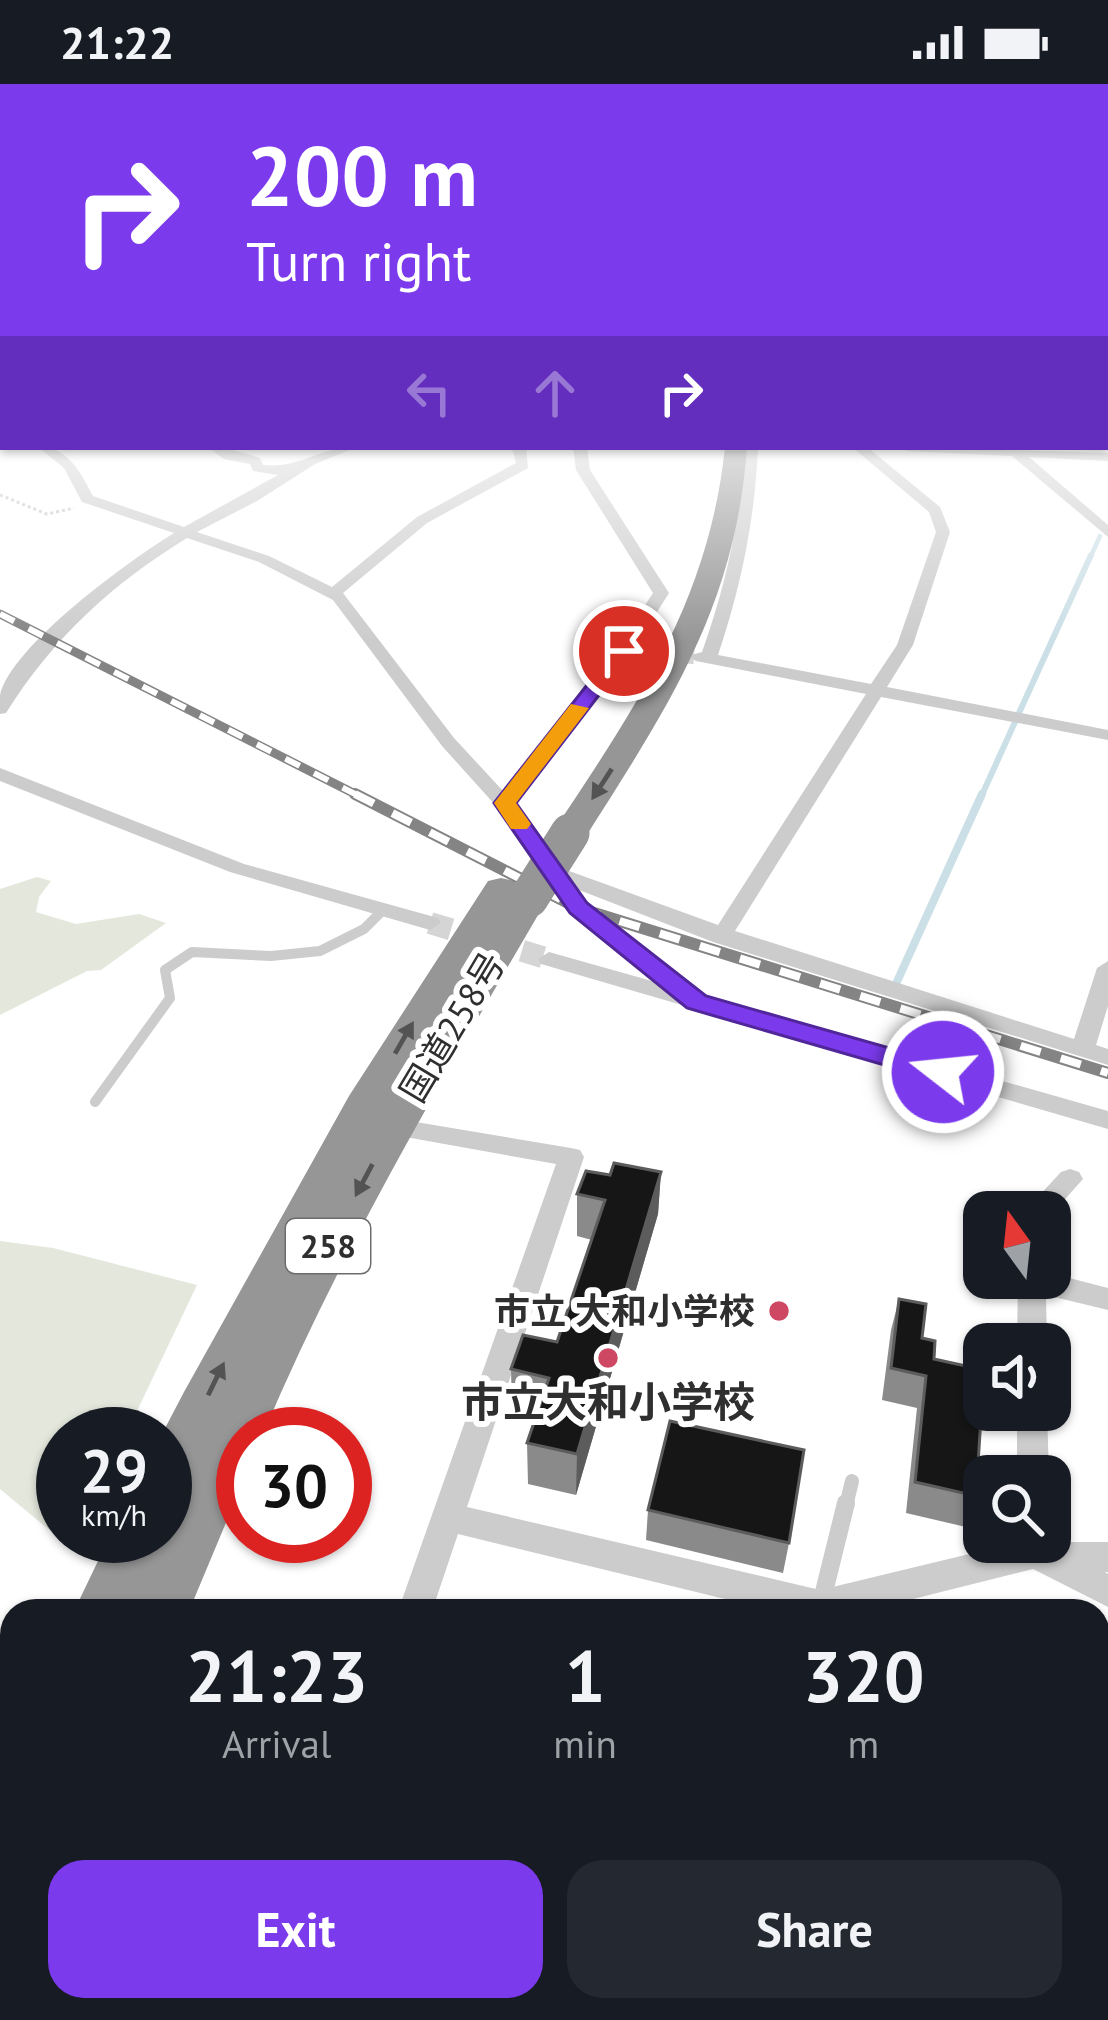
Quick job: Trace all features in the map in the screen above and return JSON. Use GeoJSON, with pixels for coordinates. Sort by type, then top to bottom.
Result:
{"type":"FeatureCollection","features":[{"type":"Feature","properties":{"kind":"highway","name":"国道258号"},"geometry":{"type":"LineString","coordinates":[[164,1599],[272,1352],[392,1126],[683,604],[708,523],[714,461]]}},
{"type":"Feature","properties":{"kind":"highway","name":"国道258号"},"geometry":{"type":"LineString","coordinates":[[556,830],[624,750],[703,608],[722,559],[735,461]]}},
{"type":"Feature","properties":{"kind":"highway","name":"国道258号"},"geometry":{"type":"LineString","coordinates":[[192,1432],[317,1185],[418,1014],[528,887]]}},
{"type":"Feature","properties":{"kind":"highway"},"geometry":{"type":"LineString","coordinates":[[110,1599],[127,1563]]}},
{"type":"Feature","properties":{"kind":"street"},"geometry":{"type":"LineString","coordinates":[[64,461],[79,488],[95,503],[264,559],[334,593],[448,742],[505,803],[528,887]]}},
{"type":"Feature","properties":{"kind":"street"},"geometry":{"type":"LineString","coordinates":[[255,461],[258,468],[291,472]]}},
{"type":"Feature","properties":{"kind":"street"},"geometry":{"type":"LineString","coordinates":[[0,710],[16,679],[59,624],[184,532],[306,461]]}},
{"type":"Feature","properties":{"kind":"street"},"geometry":{"type":"LineString","coordinates":[[334,593],[422,520],[522,461]]}},
{"type":"Feature","properties":{"kind":"street"},"geometry":{"type":"LineString","coordinates":[[505,803],[630,651],[662,593],[582,461]]}},
{"type":"Feature","properties":{"kind":"street"},"geometry":{"type":"LineString","coordinates":[[751,461],[740,553],[702,657],[1108,735]]}},
{"type":"Feature","properties":{"kind":"street"},"geometry":{"type":"LineString","coordinates":[[721,937],[905,645],[943,525],[935,510],[876,461]]}},
{"type":"Feature","properties":{"kind":"street"},"geometry":{"type":"LineString","coordinates":[[1025,461],[1108,533]]}},
{"type":"Feature","properties":{"kind":"street"},"geometry":{"type":"LineString","coordinates":[[0,773],[238,868],[430,923]]}},
{"type":"Feature","properties":{"kind":"street"},"geometry":{"type":"LineString","coordinates":[[528,887],[721,937],[1108,1057]]}},
{"type":"Feature","properties":{"kind":"street"},"geometry":{"type":"LineString","coordinates":[[528,887],[578,908],[697,1002]]}},
{"type":"Feature","properties":{"kind":"street"},"geometry":{"type":"LineString","coordinates":[[549,959],[1108,1120]]}},
{"type":"Feature","properties":{"kind":"street"},"geometry":{"type":"LineString","coordinates":[[1083,1049],[1108,968]]}},
{"type":"Feature","properties":{"kind":"street"},"geometry":{"type":"LineString","coordinates":[[392,1126],[571,1157],[419,1599]]}},
{"type":"Feature","properties":{"kind":"street"},"geometry":{"type":"LineString","coordinates":[[1059,1191],[1070,1180]]}},
{"type":"Feature","properties":{"kind":"street"},"geometry":{"type":"LineString","coordinates":[[1071,1289],[1108,1299]]}},
{"type":"Feature","properties":{"kind":"street"},"geometry":{"type":"LineString","coordinates":[[447,1517],[779,1599]]}},
{"type":"Feature","properties":{"kind":"street"},"geometry":{"type":"LineString","coordinates":[[1071,1553],[1108,1557]]}},
{"type":"Feature","properties":{"kind":"street"},"geometry":{"type":"LineString","coordinates":[[854,1599],[980,1563]]}},
{"type":"Feature","properties":{"kind":"street"},"geometry":{"type":"LineString","coordinates":[[1059,1563],[1108,1591]]}},
{"type":"Feature","properties":{"kind":"lane"},"geometry":{"type":"LineString","coordinates":[[95,1102],[170,998],[165,970],[177,958],[192,952],[304,956],[351,942],[384,909]]}},
{"type":"Feature","properties":{"kind":"lane"},"geometry":{"type":"LineString","coordinates":[[822,1599],[852,1481]]}},
{"type":"Feature","properties":{"kind":"path"},"geometry":{"type":"LineString","coordinates":[[0,495],[47,514],[95,503]]}},
{"type":"Feature","properties":{"kind":"shaded area"},"geometry":{"type":"Polygon","coordinates":[[[37,877],[51,881],[39,897],[36,912],[76,924],[139,914],[166,923],[101,970],[87,971],[0,1015],[0,889],[37,877]]]}},
{"type":"Feature","properties":{"kind":"shaded area"},"geometry":{"type":"Polygon","coordinates":[[[0,1241],[53,1248],[197,1285],[139,1407],[36,1407],[36,1519],[0,1489],[0,1241]]]}},
{"type":"Feature","properties":{"kind":"building"},"geometry":{"type":"Polygon","coordinates":[[[614,1163],[661,1172],[577,1454],[527,1443],[549,1378],[511,1369],[523,1335],[557,1342],[605,1200],[577,1194],[586,1171],[610,1175],[614,1163]]]}},
{"type":"Feature","properties":{"kind":"building"},"geometry":{"type":"Polygon","coordinates":[[[899,1299],[926,1304],[922,1338],[935,1341],[934,1359],[963,1365],[963,1431],[980,1431],[979,1455],[963,1455],[963,1493],[915,1482],[926,1376],[891,1368],[899,1299]]]}},
{"type":"Feature","properties":{"kind":"building"},"geometry":{"type":"Polygon","coordinates":[[[670,1421],[804,1450],[789,1543],[648,1510],[670,1421]]]}},
{"type":"Feature","properties":{"kind":"waterway"},"geometry":{"type":"LineString","coordinates":[[1090,558],[1100,536]]}},
{"type":"Feature","properties":{"kind":"waterway"},"geometry":{"type":"LineString","coordinates":[[1019,713],[1091,555]]}},
{"type":"Feature","properties":{"kind":"waterway"},"geometry":{"type":"LineString","coordinates":[[981,797],[1015,722]]}},
{"type":"Feature","properties":{"kind":"waterway"},"geometry":{"type":"LineString","coordinates":[[895,986],[982,794]]}},
{"type":"Feature","properties":{"kind":"tunnel"},"geometry":{"type":"LineString","coordinates":[[636,652],[694,656]]}},
{"type":"Feature","properties":{"kind":"tunnel"},"geometry":{"type":"LineString","coordinates":[[430,923],[549,959]]}},
{"type":"Feature","properties":{"kind":"railway"},"geometry":{"type":"LineString","coordinates":[[0,614],[361,797]]}},
{"type":"Feature","properties":{"kind":"railway"},"geometry":{"type":"LineString","coordinates":[[355,794],[578,908],[1108,1073]]}},
{"type":"Feature","properties":{"kind":"slow traffic"},"geometry":{"type":"LineString","coordinates":[[519,824],[505,803],[579,708]]}},
{"type":"Feature","properties":{"kind":"place","name":"市立 大和小学校"},"geometry":{"type":"Point","coordinates":[779,1311]}},
{"type":"Feature","properties":{"kind":"place","name":"市立大和小学校"},"geometry":{"type":"Point","coordinates":[608,1358]}},
{"type":"Feature","properties":{"kind":"route"},"geometry":{"type":"LineString","coordinates":[[624,651],[505,803],[578,908],[697,1002],[943,1072]]}}]}
